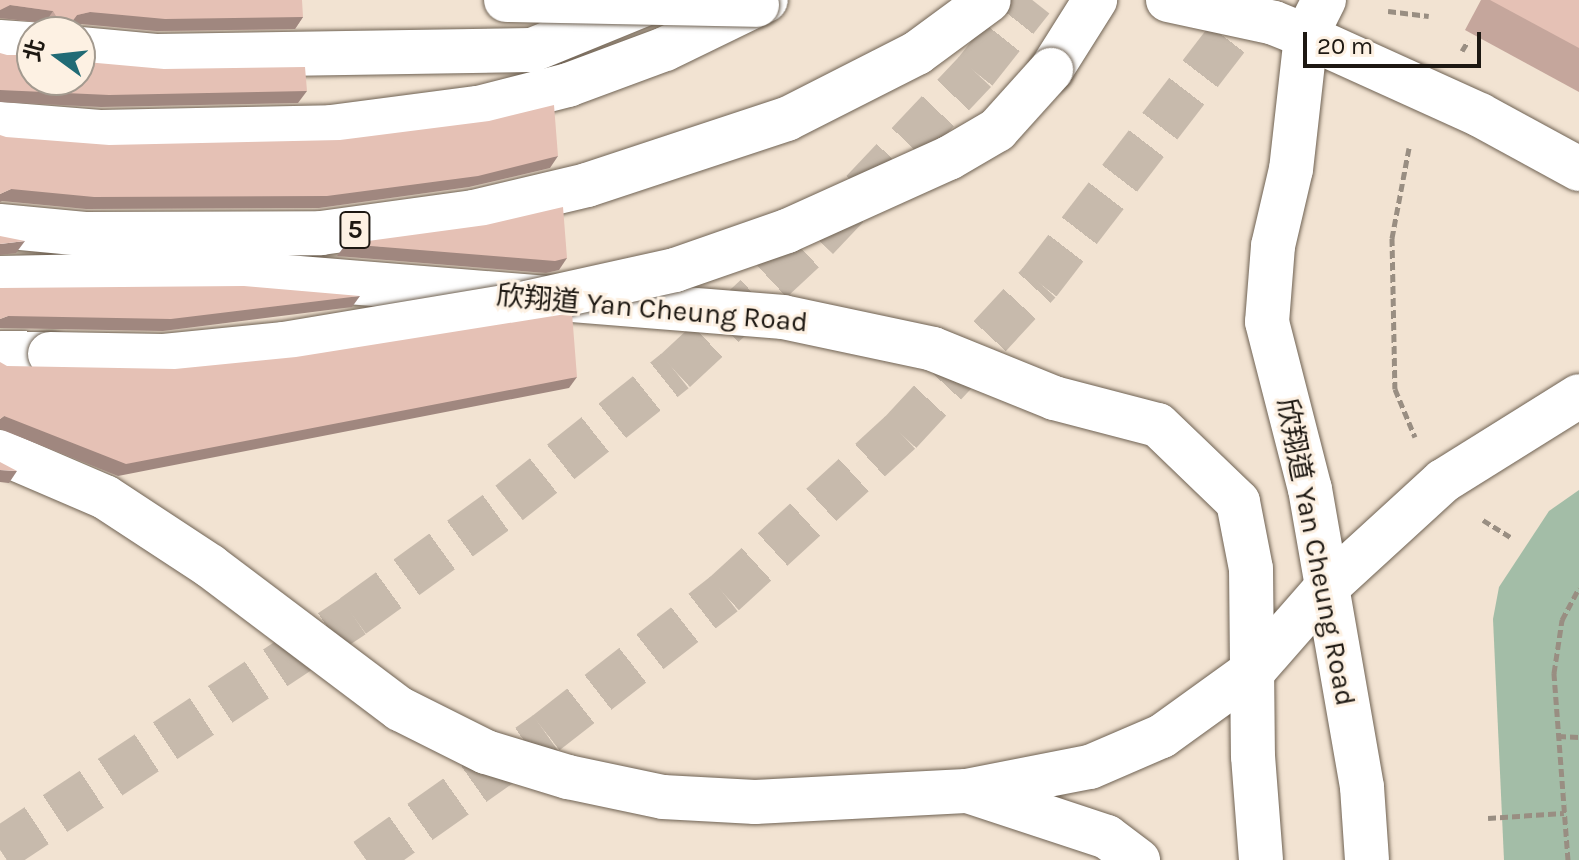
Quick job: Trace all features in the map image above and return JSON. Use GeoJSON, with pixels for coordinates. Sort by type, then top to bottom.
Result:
{"type":"FeatureCollection","features":[{"type":"Feature","properties":{"kind":"main road"},"geometry":{"type":"LineString","coordinates":[[506,0],[762,3]]}},
{"type":"Feature","properties":{"kind":"main road"},"geometry":{"type":"LineString","coordinates":[[96,50],[156,56],[532,50],[654,0]]}},
{"type":"Feature","properties":{"kind":"main road","name":"5"},"geometry":{"type":"LineString","coordinates":[[0,226],[85,234],[321,233],[474,212],[673,160],[787,119],[917,53],[989,0]]}},
{"type":"Feature","properties":{"kind":"main road"},"geometry":{"type":"LineString","coordinates":[[0,353],[164,356],[284,344],[517,305],[690,265],[897,186],[997,130],[1051,70],[1095,0]]}},
{"type":"Feature","properties":{"kind":"main road"},"geometry":{"type":"LineString","coordinates":[[1168,0],[1274,23],[1315,18],[1579,169]]}},
{"type":"Feature","properties":{"kind":"main road"},"geometry":{"type":"LineString","coordinates":[[0,124],[100,132],[331,127],[478,108],[568,85],[665,49],[762,3]]}},
{"type":"Feature","properties":{"kind":"main road","name":"欣翔道 Yan Cheung Road"},"geometry":{"type":"LineString","coordinates":[[1315,18],[1291,169],[1273,246],[1267,322],[1310,489],[1325,589],[1362,787],[1367,860]]}},
{"type":"Feature","properties":{"kind":"main road","name":"欣翔道 Yan Cheung Road"},"geometry":{"type":"LineString","coordinates":[[0,278],[237,273],[783,317],[933,349],[1054,398],[1158,425],[1238,502],[1251,569],[1255,669],[1253,756],[1261,860]]}},
{"type":"Feature","properties":{"kind":"main road"},"geometry":{"type":"LineString","coordinates":[[0,452],[105,497],[210,566],[400,709],[486,752],[568,777],[663,797],[755,802],[966,791],[1090,767],[1162,736],[1255,669],[1325,589],[1443,481],[1579,396]]}},
{"type":"Feature","properties":{"kind":"main road"},"geometry":{"type":"LineString","coordinates":[[966,791],[1107,837],[1138,860]]}},
{"type":"Feature","properties":{"kind":"path"},"geometry":{"type":"LineString","coordinates":[[1383,10],[1429,16]]}},
{"type":"Feature","properties":{"kind":"path"},"geometry":{"type":"LineString","coordinates":[[1409,148],[1392,238],[1395,389],[1421,449]]}},
{"type":"Feature","properties":{"kind":"path"},"geometry":{"type":"LineString","coordinates":[[1482,520],[1510,537]]}},
{"type":"Feature","properties":{"kind":"path"},"geometry":{"type":"LineString","coordinates":[[1568,860],[1554,673],[1562,620],[1579,588]]}},
{"type":"Feature","properties":{"kind":"path"},"geometry":{"type":"LineString","coordinates":[[1558,736],[1579,737]]}},
{"type":"Feature","properties":{"kind":"path"},"geometry":{"type":"LineString","coordinates":[[1488,818],[1564,813]]}},
{"type":"Feature","properties":{"kind":"green space"},"geometry":{"type":"Polygon","coordinates":[[[1579,490],[1579,860],[1504,860],[1493,619],[1499,587],[1549,511],[1579,490]]]}},
{"type":"Feature","properties":{"kind":"building"},"geometry":{"type":"Polygon","coordinates":[[[0,0],[302,0],[303,17],[165,19],[90,12],[56,16],[53,11],[10,5],[0,10],[0,0]]]}},
{"type":"Feature","properties":{"kind":"building"},"geometry":{"type":"Polygon","coordinates":[[[1490,0],[1579,0],[1579,48],[1490,0]]]}},
{"type":"Feature","properties":{"kind":"building"},"geometry":{"type":"Polygon","coordinates":[[[0,53],[16,55],[16,91],[0,90],[0,53]]]}},
{"type":"Feature","properties":{"kind":"building"},"geometry":{"type":"Polygon","coordinates":[[[96,63],[164,69],[305,67],[307,91],[96,94],[96,63]]]}},
{"type":"Feature","properties":{"kind":"building"},"geometry":{"type":"Polygon","coordinates":[[[554,105],[558,156],[478,176],[327,196],[94,197],[11,189],[0,194],[0,135],[109,145],[340,140],[489,121],[554,105]]]}},
{"type":"Feature","properties":{"kind":"building"},"geometry":{"type":"Polygon","coordinates":[[[563,207],[567,258],[555,261],[346,244],[486,225],[563,207]]]}},
{"type":"Feature","properties":{"kind":"building"},"geometry":{"type":"Polygon","coordinates":[[[0,236],[25,241],[0,244],[0,236]]]}},
{"type":"Feature","properties":{"kind":"building"},"geometry":{"type":"Polygon","coordinates":[[[244,286],[360,296],[171,319],[8,316],[0,319],[0,288],[244,286]]]}},
{"type":"Feature","properties":{"kind":"building"},"geometry":{"type":"Polygon","coordinates":[[[572,313],[577,377],[126,464],[4,416],[0,419],[0,362],[7,366],[175,369],[296,357],[572,313]]]}},
{"type":"Feature","properties":{"kind":"building"},"geometry":{"type":"Polygon","coordinates":[[[0,462],[17,471],[0,470],[0,462]]]}},
{"type":"Feature","properties":{"kind":"tunnel"},"geometry":{"type":"LineString","coordinates":[[0,850],[353,616],[509,503],[675,371],[817,239],[975,72],[1032,0]]}},
{"type":"Feature","properties":{"kind":"tunnel"},"geometry":{"type":"LineString","coordinates":[[366,860],[546,733],[724,594],[900,433],[1039,283],[1257,0]]}}]}
